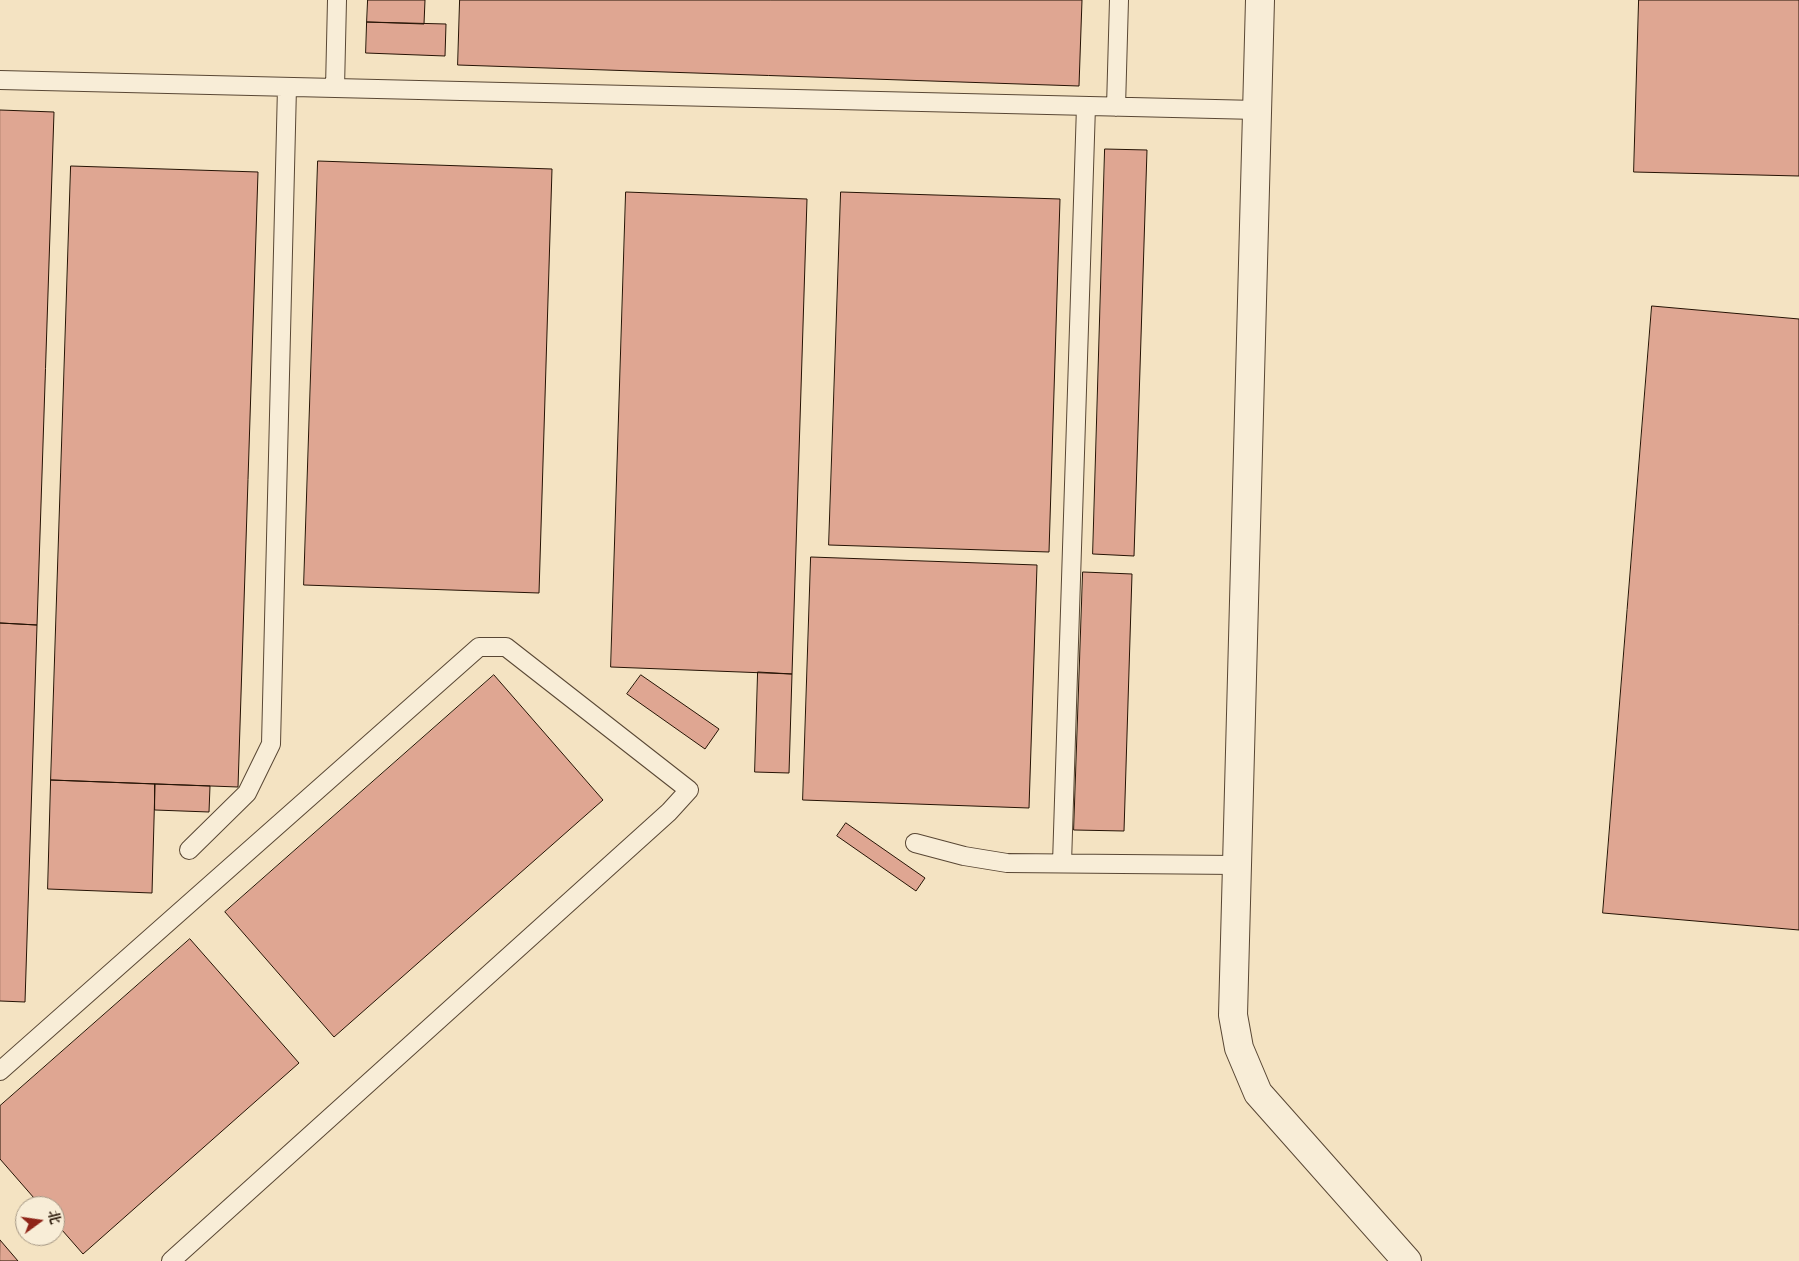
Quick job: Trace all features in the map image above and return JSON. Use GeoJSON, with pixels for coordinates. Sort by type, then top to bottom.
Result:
{"type":"FeatureCollection","features":[{"type":"Feature","properties":{"kind":"street"},"geometry":{"type":"LineString","coordinates":[[1260,0],[1233,1015],[1239,1048],[1258,1093],[1407,1261]]}},
{"type":"Feature","properties":{"kind":"lane"},"geometry":{"type":"LineString","coordinates":[[335,88],[337,0]]}},
{"type":"Feature","properties":{"kind":"lane"},"geometry":{"type":"LineString","coordinates":[[1116,107],[1119,0]]}},
{"type":"Feature","properties":{"kind":"lane"},"geometry":{"type":"LineString","coordinates":[[0,80],[1257,110]]}},
{"type":"Feature","properties":{"kind":"lane"},"geometry":{"type":"LineString","coordinates":[[189,850],[247,793],[271,744],[287,87]]}},
{"type":"Feature","properties":{"kind":"lane"},"geometry":{"type":"LineString","coordinates":[[1062,863],[1086,106]]}},
{"type":"Feature","properties":{"kind":"lane"},"geometry":{"type":"LineString","coordinates":[[0,1071],[479,647],[506,647],[689,790],[662,818],[170,1261]]}},
{"type":"Feature","properties":{"kind":"lane"},"geometry":{"type":"LineString","coordinates":[[915,843],[964,856],[1007,863],[1237,865]]}},
{"type":"Feature","properties":{"kind":"building"},"geometry":{"type":"Polygon","coordinates":[[[368,0],[425,0],[424,24],[367,22],[368,0]]]}},
{"type":"Feature","properties":{"kind":"building"},"geometry":{"type":"Polygon","coordinates":[[[460,0],[1082,0],[1079,86],[458,65],[460,0]]]}},
{"type":"Feature","properties":{"kind":"building"},"geometry":{"type":"Polygon","coordinates":[[[1639,0],[1799,0],[1799,176],[1634,172],[1639,0]]]}},
{"type":"Feature","properties":{"kind":"building"},"geometry":{"type":"Polygon","coordinates":[[[367,22],[446,24],[445,56],[366,53],[367,22]]]}},
{"type":"Feature","properties":{"kind":"building"},"geometry":{"type":"Polygon","coordinates":[[[0,110],[54,112],[37,625],[0,623],[0,110]]]}},
{"type":"Feature","properties":{"kind":"building"},"geometry":{"type":"Polygon","coordinates":[[[1105,149],[1147,150],[1134,556],[1093,554],[1105,149]]]}},
{"type":"Feature","properties":{"kind":"building"},"geometry":{"type":"Polygon","coordinates":[[[318,161],[552,169],[539,593],[304,585],[318,161]]]}},
{"type":"Feature","properties":{"kind":"building"},"geometry":{"type":"Polygon","coordinates":[[[71,166],[258,172],[238,787],[51,780],[71,166]]]}},
{"type":"Feature","properties":{"kind":"building"},"geometry":{"type":"Polygon","coordinates":[[[626,192],[807,199],[792,674],[611,667],[626,192]]]}},
{"type":"Feature","properties":{"kind":"building"},"geometry":{"type":"Polygon","coordinates":[[[841,192],[1060,199],[1049,552],[829,545],[841,192]]]}},
{"type":"Feature","properties":{"kind":"building"},"geometry":{"type":"Polygon","coordinates":[[[1652,306],[1799,319],[1799,930],[1603,913],[1652,306]]]}},
{"type":"Feature","properties":{"kind":"building"},"geometry":{"type":"Polygon","coordinates":[[[811,557],[1037,565],[1029,808],[803,800],[811,557]]]}},
{"type":"Feature","properties":{"kind":"building"},"geometry":{"type":"Polygon","coordinates":[[[1083,572],[1132,574],[1124,831],[1074,830],[1083,572]]]}},
{"type":"Feature","properties":{"kind":"building"},"geometry":{"type":"Polygon","coordinates":[[[0,623],[37,625],[25,1002],[0,1001],[0,623]]]}},
{"type":"Feature","properties":{"kind":"building"},"geometry":{"type":"Polygon","coordinates":[[[758,672],[792,674],[789,773],[755,772],[758,672]]]}},
{"type":"Feature","properties":{"kind":"building"},"geometry":{"type":"Polygon","coordinates":[[[494,675],[603,800],[334,1037],[225,912],[494,675]]]}},
{"type":"Feature","properties":{"kind":"building"},"geometry":{"type":"Polygon","coordinates":[[[641,675],[719,729],[705,749],[627,694],[641,675]]]}},
{"type":"Feature","properties":{"kind":"building"},"geometry":{"type":"Polygon","coordinates":[[[51,780],[155,784],[152,893],[48,889],[51,780]]]}},
{"type":"Feature","properties":{"kind":"building"},"geometry":{"type":"Polygon","coordinates":[[[155,784],[210,786],[209,812],[155,810],[155,784]]]}},
{"type":"Feature","properties":{"kind":"building"},"geometry":{"type":"Polygon","coordinates":[[[846,823],[925,878],[916,891],[837,836],[846,823]]]}},
{"type":"Feature","properties":{"kind":"building"},"geometry":{"type":"Polygon","coordinates":[[[190,939],[299,1063],[83,1254],[65,1233],[65,1196],[32,1196],[0,1159],[0,1106],[190,939]]]}},
{"type":"Feature","properties":{"kind":"building"},"geometry":{"type":"Polygon","coordinates":[[[0,1240],[18,1261],[0,1261],[0,1240]]]}}]}
